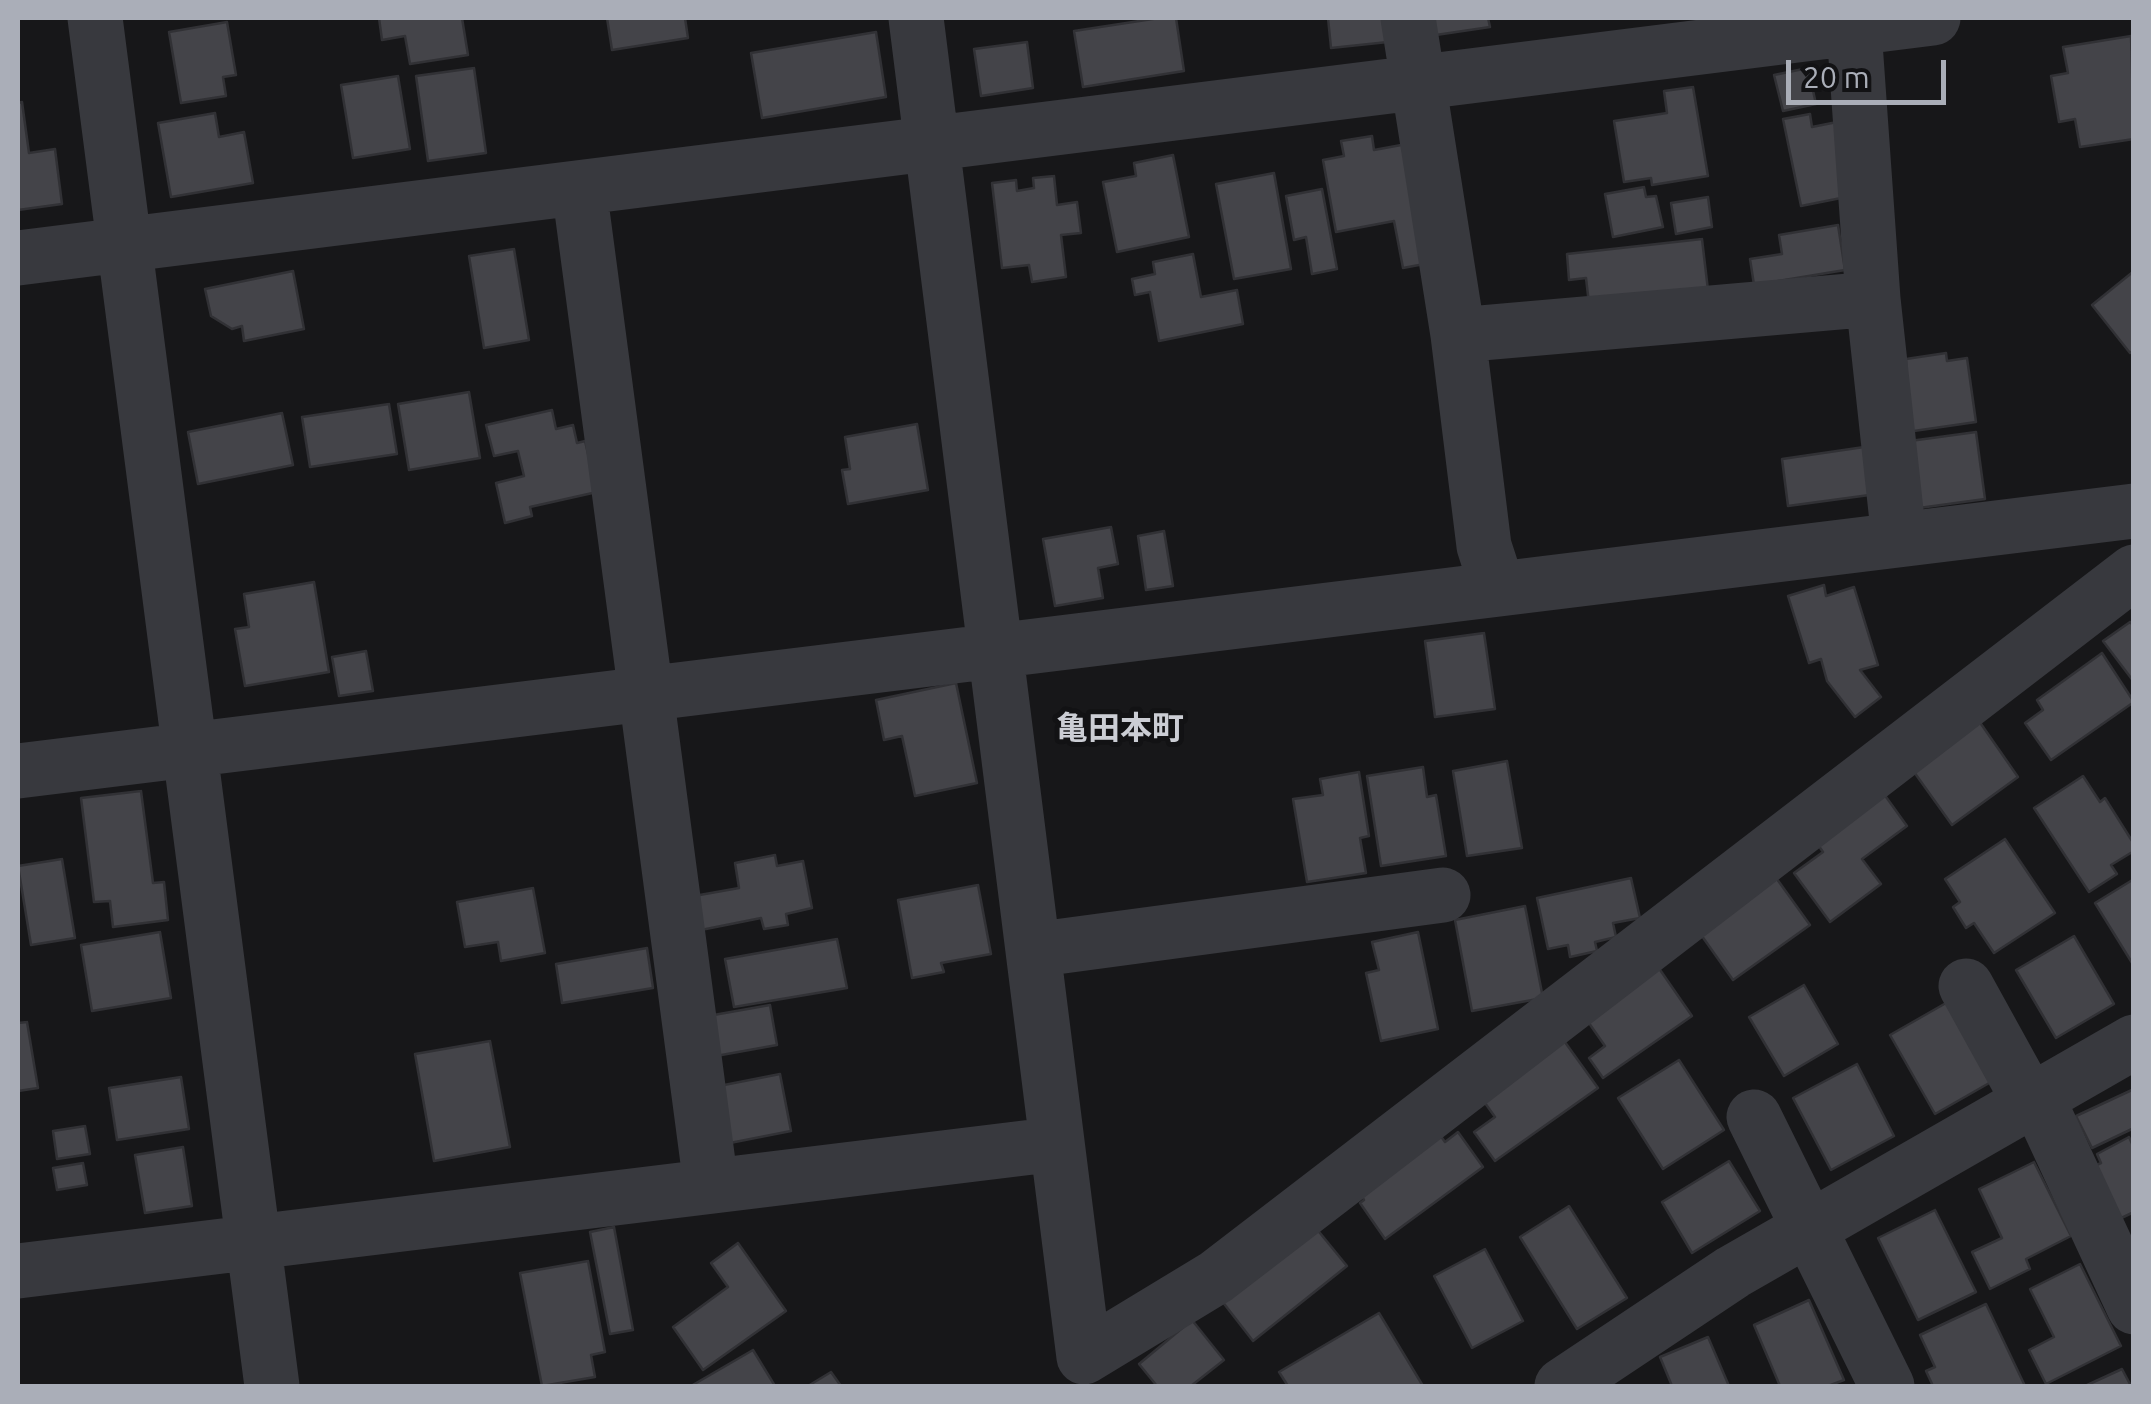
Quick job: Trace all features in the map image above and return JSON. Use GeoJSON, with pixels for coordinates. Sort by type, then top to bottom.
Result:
{"type":"FeatureCollection","features":[{"type":"Feature","properties":{"kind":"street"},"geometry":{"type":"LineString","coordinates":[[95,18],[272,1386]]}},
{"type":"Feature","properties":{"kind":"street"},"geometry":{"type":"LineString","coordinates":[[916,18],[1084,1357],[1216,1277],[2134,572]]}},
{"type":"Feature","properties":{"kind":"street"},"geometry":{"type":"LineString","coordinates":[[1408,18],[1458,335],[1484,546],[1498,589]]}},
{"type":"Feature","properties":{"kind":"street"},"geometry":{"type":"LineString","coordinates":[[18,258],[1933,18]]}},
{"type":"Feature","properties":{"kind":"street"},"geometry":{"type":"LineString","coordinates":[[1854,29],[1874,299],[1899,539]]}},
{"type":"Feature","properties":{"kind":"street"},"geometry":{"type":"LineString","coordinates":[[579,188],[711,1185]]}},
{"type":"Feature","properties":{"kind":"street"},"geometry":{"type":"LineString","coordinates":[[1458,335],[1874,299]]}},
{"type":"Feature","properties":{"kind":"street"},"geometry":{"type":"LineString","coordinates":[[18,772],[2134,511]]}},
{"type":"Feature","properties":{"kind":"street"},"geometry":{"type":"LineString","coordinates":[[1033,950],[1443,894]]}},
{"type":"Feature","properties":{"kind":"street"},"geometry":{"type":"LineString","coordinates":[[1966,986],[2033,1100],[2134,1306]]}},
{"type":"Feature","properties":{"kind":"street"},"geometry":{"type":"LineString","coordinates":[[1580,1381],[1733,1272],[2134,1042]]}},
{"type":"Feature","properties":{"kind":"street"},"geometry":{"type":"LineString","coordinates":[[1754,1118],[1812,1228],[1887,1386]]}},
{"type":"Feature","properties":{"kind":"street"},"geometry":{"type":"LineString","coordinates":[[18,1271],[1057,1144]]}},
{"type":"Feature","properties":{"kind":"building"},"geometry":{"type":"Polygon","coordinates":[[[379,18],[462,18],[468,55],[410,64],[405,36],[382,40],[379,18]]]}},
{"type":"Feature","properties":{"kind":"building"},"geometry":{"type":"Polygon","coordinates":[[[607,18],[685,18],[688,38],[612,50],[607,18]]]}},
{"type":"Feature","properties":{"kind":"building"},"geometry":{"type":"Polygon","coordinates":[[[1176,18],[1184,71],[1083,87],[1074,31],[1176,18]]]}},
{"type":"Feature","properties":{"kind":"building"},"geometry":{"type":"Polygon","coordinates":[[[1328,18],[1385,18],[1388,42],[1331,48],[1328,18]]]}},
{"type":"Feature","properties":{"kind":"building"},"geometry":{"type":"Polygon","coordinates":[[[1433,18],[1488,18],[1490,27],[1436,35],[1433,18]]]}},
{"type":"Feature","properties":{"kind":"building"},"geometry":{"type":"Polygon","coordinates":[[[227,22],[236,75],[223,77],[226,96],[181,103],[169,32],[227,22]]]}},
{"type":"Feature","properties":{"kind":"building"},"geometry":{"type":"Polygon","coordinates":[[[876,32],[886,97],[762,118],[751,53],[876,32]]]}},
{"type":"Feature","properties":{"kind":"building"},"geometry":{"type":"Polygon","coordinates":[[[2131,36],[2134,139],[2080,147],[2075,119],[2059,122],[2051,76],[2068,73],[2063,47],[2131,36]]]}},
{"type":"Feature","properties":{"kind":"building"},"geometry":{"type":"Polygon","coordinates":[[[1027,42],[1033,88],[981,96],[974,49],[1027,42]]]}},
{"type":"Feature","properties":{"kind":"building"},"geometry":{"type":"Polygon","coordinates":[[[474,68],[486,153],[428,161],[416,76],[474,68]]]}},
{"type":"Feature","properties":{"kind":"building"},"geometry":{"type":"Polygon","coordinates":[[[1808,68],[1816,104],[1783,111],[1774,75],[1808,68]]]}},
{"type":"Feature","properties":{"kind":"building"},"geometry":{"type":"Polygon","coordinates":[[[398,76],[410,149],[353,158],[341,85],[398,76]]]}},
{"type":"Feature","properties":{"kind":"building"},"geometry":{"type":"Polygon","coordinates":[[[1693,87],[1708,176],[1652,185],[1651,178],[1624,182],[1614,121],[1667,113],[1664,91],[1693,87]]]}},
{"type":"Feature","properties":{"kind":"building"},"geometry":{"type":"Polygon","coordinates":[[[22,102],[29,153],[55,149],[62,204],[18,210],[18,103],[22,102]]]}},
{"type":"Feature","properties":{"kind":"building"},"geometry":{"type":"Polygon","coordinates":[[[215,113],[219,137],[244,132],[253,183],[171,197],[158,123],[215,113]]]}},
{"type":"Feature","properties":{"kind":"building"},"geometry":{"type":"Polygon","coordinates":[[[1810,114],[1812,127],[1837,122],[1851,196],[1801,206],[1783,119],[1810,114]]]}},
{"type":"Feature","properties":{"kind":"building"},"geometry":{"type":"Polygon","coordinates":[[[1372,136],[1374,150],[1412,143],[1435,262],[1403,268],[1394,221],[1336,232],[1323,160],[1344,156],[1341,141],[1372,136]]]}},
{"type":"Feature","properties":{"kind":"building"},"geometry":{"type":"Polygon","coordinates":[[[1173,155],[1189,237],[1117,252],[1103,182],[1136,176],[1134,163],[1173,155]]]}},
{"type":"Feature","properties":{"kind":"building"},"geometry":{"type":"Polygon","coordinates":[[[1274,173],[1291,269],[1234,279],[1216,184],[1274,173]]]}},
{"type":"Feature","properties":{"kind":"building"},"geometry":{"type":"Polygon","coordinates":[[[1054,176],[1057,205],[1077,202],[1081,233],[1061,235],[1066,277],[1032,282],[1029,265],[1002,268],[992,183],[1016,180],[1017,191],[1034,188],[1033,178],[1054,176]]]}},
{"type":"Feature","properties":{"kind":"building"},"geometry":{"type":"Polygon","coordinates":[[[1644,187],[1646,197],[1656,196],[1663,227],[1613,237],[1605,194],[1644,187]]]}},
{"type":"Feature","properties":{"kind":"building"},"geometry":{"type":"Polygon","coordinates":[[[1322,189],[1337,269],[1312,274],[1306,237],[1294,240],[1286,196],[1322,189]]]}},
{"type":"Feature","properties":{"kind":"building"},"geometry":{"type":"Polygon","coordinates":[[[1708,197],[1712,227],[1676,234],[1671,203],[1708,197]]]}},
{"type":"Feature","properties":{"kind":"building"},"geometry":{"type":"Polygon","coordinates":[[[1838,225],[1845,270],[1754,285],[1750,259],[1782,254],[1779,235],[1838,225]]]}},
{"type":"Feature","properties":{"kind":"building"},"geometry":{"type":"Polygon","coordinates":[[[1702,239],[1708,290],[1589,304],[1586,278],[1569,280],[1567,254],[1702,239]]]}},
{"type":"Feature","properties":{"kind":"building"},"geometry":{"type":"Polygon","coordinates":[[[514,249],[529,340],[484,348],[469,256],[514,249]]]}},
{"type":"Feature","properties":{"kind":"building"},"geometry":{"type":"Polygon","coordinates":[[[1193,254],[1201,297],[1237,290],[1243,324],[1159,341],[1150,292],[1135,295],[1132,279],[1155,274],[1153,262],[1193,254]]]}},
{"type":"Feature","properties":{"kind":"building"},"geometry":{"type":"Polygon","coordinates":[[[293,271],[304,329],[244,341],[242,326],[232,329],[211,316],[205,289],[293,271]]]}},
{"type":"Feature","properties":{"kind":"building"},"geometry":{"type":"Polygon","coordinates":[[[2134,271],[2134,350],[2130,353],[2092,305],[2134,271]]]}},
{"type":"Feature","properties":{"kind":"building"},"geometry":{"type":"Polygon","coordinates":[[[1946,353],[1947,361],[1967,358],[1976,422],[1907,432],[1906,359],[1946,353]]]}},
{"type":"Feature","properties":{"kind":"building"},"geometry":{"type":"Polygon","coordinates":[[[469,392],[480,458],[409,470],[398,404],[469,392]]]}},
{"type":"Feature","properties":{"kind":"building"},"geometry":{"type":"Polygon","coordinates":[[[389,404],[397,454],[310,467],[302,417],[389,404]]]}},
{"type":"Feature","properties":{"kind":"building"},"geometry":{"type":"Polygon","coordinates":[[[552,410],[556,429],[573,425],[577,443],[585,441],[597,492],[530,507],[532,516],[505,523],[496,483],[524,476],[518,451],[494,456],[486,425],[552,410]]]}},
{"type":"Feature","properties":{"kind":"building"},"geometry":{"type":"Polygon","coordinates":[[[282,413],[293,465],[198,484],[188,432],[282,413]]]}},
{"type":"Feature","properties":{"kind":"building"},"geometry":{"type":"Polygon","coordinates":[[[917,424],[928,490],[848,504],[842,470],[850,469],[845,437],[917,424]]]}},
{"type":"Feature","properties":{"kind":"building"},"geometry":{"type":"Polygon","coordinates":[[[1976,432],[1985,499],[1919,508],[1910,441],[1976,432]]]}},
{"type":"Feature","properties":{"kind":"building"},"geometry":{"type":"Polygon","coordinates":[[[1871,446],[1877,494],[1788,506],[1782,459],[1871,446]]]}},
{"type":"Feature","properties":{"kind":"building"},"geometry":{"type":"Polygon","coordinates":[[[1111,527],[1118,564],[1098,568],[1103,598],[1055,606],[1043,539],[1111,527]]]}},
{"type":"Feature","properties":{"kind":"building"},"geometry":{"type":"Polygon","coordinates":[[[1164,531],[1173,586],[1146,590],[1138,536],[1164,531]]]}},
{"type":"Feature","properties":{"kind":"building"},"geometry":{"type":"Polygon","coordinates":[[[314,582],[329,672],[245,686],[235,629],[249,627],[244,594],[314,582]]]}},
{"type":"Feature","properties":{"kind":"building"},"geometry":{"type":"Polygon","coordinates":[[[1824,585],[1826,596],[1854,587],[1878,665],[1860,670],[1881,697],[1855,717],[1827,681],[1821,659],[1809,663],[1788,596],[1824,585]]]}},
{"type":"Feature","properties":{"kind":"building"},"geometry":{"type":"Polygon","coordinates":[[[2130,622],[2134,626],[2134,682],[2103,641],[2130,622]]]}},
{"type":"Feature","properties":{"kind":"building"},"geometry":{"type":"Polygon","coordinates":[[[1484,633],[1495,709],[1435,717],[1425,641],[1484,633]]]}},
{"type":"Feature","properties":{"kind":"building"},"geometry":{"type":"Polygon","coordinates":[[[366,651],[373,691],[339,696],[332,657],[366,651]]]}},
{"type":"Feature","properties":{"kind":"building"},"geometry":{"type":"Polygon","coordinates":[[[2102,653],[2134,702],[2051,760],[2025,723],[2043,710],[2037,700],[2102,653]]]}},
{"type":"Feature","properties":{"kind":"building"},"geometry":{"type":"Polygon","coordinates":[[[956,683],[977,783],[915,796],[902,736],[884,740],[876,700],[956,683]]]}},
{"type":"Feature","properties":{"kind":"building"},"geometry":{"type":"Polygon","coordinates":[[[1972,711],[2018,777],[1952,825],[1904,758],[1972,711]]]}},
{"type":"Feature","properties":{"kind":"building"},"geometry":{"type":"Polygon","coordinates":[[[1507,761],[1522,848],[1467,856],[1453,771],[1507,761]]]}},
{"type":"Feature","properties":{"kind":"building"},"geometry":{"type":"Polygon","coordinates":[[[1423,767],[1427,797],[1436,795],[1446,856],[1381,866],[1367,776],[1423,767]]]}},
{"type":"Feature","properties":{"kind":"building"},"geometry":{"type":"Polygon","coordinates":[[[1359,772],[1369,836],[1360,838],[1366,873],[1307,882],[1293,799],[1323,795],[1320,779],[1359,772]]]}},
{"type":"Feature","properties":{"kind":"building"},"geometry":{"type":"Polygon","coordinates":[[[2083,776],[2100,802],[2105,798],[2134,844],[2134,851],[2111,865],[2117,874],[2089,892],[2034,808],[2083,776]]]}},
{"type":"Feature","properties":{"kind":"building"},"geometry":{"type":"Polygon","coordinates":[[[1876,783],[1907,826],[1862,859],[1881,884],[1830,922],[1794,873],[1823,852],[1809,832],[1876,783]]]}},
{"type":"Feature","properties":{"kind":"building"},"geometry":{"type":"Polygon","coordinates":[[[141,791],[153,883],[164,882],[168,920],[113,927],[110,901],[94,902],[81,798],[141,791]]]}},
{"type":"Feature","properties":{"kind":"building"},"geometry":{"type":"Polygon","coordinates":[[[2005,839],[2055,913],[1994,953],[1974,923],[1966,928],[1953,907],[1960,902],[1945,879],[2005,839]]]}},
{"type":"Feature","properties":{"kind":"building"},"geometry":{"type":"Polygon","coordinates":[[[775,855],[777,866],[803,861],[812,908],[786,914],[788,925],[764,929],[761,918],[701,930],[694,896],[739,888],[735,863],[775,855]]]}},
{"type":"Feature","properties":{"kind":"building"},"geometry":{"type":"Polygon","coordinates":[[[62,859],[75,938],[31,945],[18,866],[62,859]]]}},
{"type":"Feature","properties":{"kind":"building"},"geometry":{"type":"Polygon","coordinates":[[[1769,868],[1810,925],[1733,980],[1692,922],[1769,868]]]}},
{"type":"Feature","properties":{"kind":"building"},"geometry":{"type":"Polygon","coordinates":[[[1631,878],[1640,918],[1613,923],[1616,937],[1595,942],[1597,951],[1570,957],[1568,945],[1548,949],[1537,898],[1631,878]]]}},
{"type":"Feature","properties":{"kind":"building"},"geometry":{"type":"Polygon","coordinates":[[[2134,879],[2134,966],[2095,903],[2134,879]]]}},
{"type":"Feature","properties":{"kind":"building"},"geometry":{"type":"Polygon","coordinates":[[[978,885],[991,954],[941,963],[944,972],[912,978],[898,900],[978,885]]]}},
{"type":"Feature","properties":{"kind":"building"},"geometry":{"type":"Polygon","coordinates":[[[533,888],[545,953],[501,961],[498,942],[465,947],[457,902],[533,888]]]}},
{"type":"Feature","properties":{"kind":"building"},"geometry":{"type":"Polygon","coordinates":[[[1525,906],[1543,998],[1472,1011],[1455,920],[1525,906]]]}},
{"type":"Feature","properties":{"kind":"building"},"geometry":{"type":"Polygon","coordinates":[[[160,932],[171,998],[92,1011],[81,945],[160,932]]]}},
{"type":"Feature","properties":{"kind":"building"},"geometry":{"type":"Polygon","coordinates":[[[1418,932],[1438,1029],[1381,1041],[1366,973],[1379,970],[1372,942],[1418,932]]]}},
{"type":"Feature","properties":{"kind":"building"},"geometry":{"type":"Polygon","coordinates":[[[2074,936],[2114,1004],[2056,1038],[2016,970],[2074,936]]]}},
{"type":"Feature","properties":{"kind":"building"},"geometry":{"type":"Polygon","coordinates":[[[837,939],[847,988],[734,1007],[725,959],[837,939]]]}},
{"type":"Feature","properties":{"kind":"building"},"geometry":{"type":"Polygon","coordinates":[[[647,948],[653,988],[562,1003],[556,964],[647,948]]]}},
{"type":"Feature","properties":{"kind":"building"},"geometry":{"type":"Polygon","coordinates":[[[1656,964],[1692,1016],[1603,1078],[1589,1058],[1605,1046],[1577,1006],[1656,964]]]}},
{"type":"Feature","properties":{"kind":"building"},"geometry":{"type":"Polygon","coordinates":[[[1804,985],[1838,1044],[1784,1076],[1749,1017],[1804,985]]]}},
{"type":"Feature","properties":{"kind":"building"},"geometry":{"type":"Polygon","coordinates":[[[1946,1003],[1991,1082],[1935,1114],[1890,1035],[1946,1003]]]}},
{"type":"Feature","properties":{"kind":"building"},"geometry":{"type":"Polygon","coordinates":[[[770,1005],[777,1045],[716,1056],[708,1016],[770,1005]]]}},
{"type":"Feature","properties":{"kind":"building"},"geometry":{"type":"Polygon","coordinates":[[[27,1022],[38,1088],[18,1091],[18,1023],[27,1022]]]}},
{"type":"Feature","properties":{"kind":"building"},"geometry":{"type":"Polygon","coordinates":[[[1557,1031],[1598,1088],[1495,1161],[1474,1132],[1495,1117],[1475,1089],[1557,1031]]]}},
{"type":"Feature","properties":{"kind":"building"},"geometry":{"type":"Polygon","coordinates":[[[490,1041],[510,1147],[434,1161],[415,1054],[490,1041]]]}},
{"type":"Feature","properties":{"kind":"building"},"geometry":{"type":"Polygon","coordinates":[[[1679,1060],[1724,1130],[1663,1169],[1618,1098],[1679,1060]]]}},
{"type":"Feature","properties":{"kind":"building"},"geometry":{"type":"Polygon","coordinates":[[[1857,1064],[1894,1136],[1831,1170],[1793,1098],[1857,1064]]]}},
{"type":"Feature","properties":{"kind":"building"},"geometry":{"type":"Polygon","coordinates":[[[780,1074],[791,1131],[730,1143],[719,1086],[780,1074]]]}},
{"type":"Feature","properties":{"kind":"building"},"geometry":{"type":"Polygon","coordinates":[[[181,1077],[189,1129],[117,1140],[109,1088],[181,1077]]]}},
{"type":"Feature","properties":{"kind":"building"},"geometry":{"type":"Polygon","coordinates":[[[2134,1089],[2134,1128],[2092,1148],[2076,1116],[2134,1089]]]}},
{"type":"Feature","properties":{"kind":"building"},"geometry":{"type":"Polygon","coordinates":[[[85,1126],[90,1154],[57,1159],[53,1131],[85,1126]]]}},
{"type":"Feature","properties":{"kind":"building"},"geometry":{"type":"Polygon","coordinates":[[[1435,1128],[1445,1142],[1458,1132],[1483,1167],[1385,1239],[1360,1203],[1364,1200],[1360,1192],[1435,1128]]]}},
{"type":"Feature","properties":{"kind":"building"},"geometry":{"type":"Polygon","coordinates":[[[2129,1137],[2134,1148],[2134,1212],[2113,1222],[2086,1170],[2101,1163],[2097,1154],[2129,1137]]]}},
{"type":"Feature","properties":{"kind":"building"},"geometry":{"type":"Polygon","coordinates":[[[183,1147],[192,1206],[145,1213],[135,1155],[183,1147]]]}},
{"type":"Feature","properties":{"kind":"building"},"geometry":{"type":"Polygon","coordinates":[[[1729,1161],[1760,1211],[1692,1253],[1662,1202],[1729,1161]]]}},
{"type":"Feature","properties":{"kind":"building"},"geometry":{"type":"Polygon","coordinates":[[[2034,1162],[2071,1236],[2026,1259],[2030,1269],[1990,1289],[1972,1252],[2002,1238],[1979,1189],[2034,1162]]]}},
{"type":"Feature","properties":{"kind":"building"},"geometry":{"type":"Polygon","coordinates":[[[83,1163],[87,1185],[57,1190],[53,1168],[83,1163]]]}},
{"type":"Feature","properties":{"kind":"building"},"geometry":{"type":"Polygon","coordinates":[[[1569,1206],[1627,1298],[1577,1329],[1520,1237],[1569,1206]]]}},
{"type":"Feature","properties":{"kind":"building"},"geometry":{"type":"Polygon","coordinates":[[[1935,1210],[1976,1292],[1918,1320],[1878,1238],[1935,1210]]]}},
{"type":"Feature","properties":{"kind":"building"},"geometry":{"type":"Polygon","coordinates":[[[1311,1222],[1347,1266],[1253,1341],[1218,1296],[1311,1222]]]}},
{"type":"Feature","properties":{"kind":"building"},"geometry":{"type":"Polygon","coordinates":[[[614,1227],[633,1330],[610,1334],[590,1232],[614,1227]]]}},
{"type":"Feature","properties":{"kind":"building"},"geometry":{"type":"Polygon","coordinates":[[[738,1243],[786,1311],[703,1370],[673,1327],[728,1287],[711,1263],[738,1243]]]}},
{"type":"Feature","properties":{"kind":"building"},"geometry":{"type":"Polygon","coordinates":[[[1485,1249],[1523,1321],[1472,1348],[1434,1276],[1485,1249]]]}},
{"type":"Feature","properties":{"kind":"building"},"geometry":{"type":"Polygon","coordinates":[[[588,1261],[605,1352],[591,1355],[595,1377],[542,1386],[520,1273],[588,1261]]]}},
{"type":"Feature","properties":{"kind":"building"},"geometry":{"type":"Polygon","coordinates":[[[2080,1264],[2121,1346],[2046,1384],[2029,1350],[2054,1337],[2030,1289],[2080,1264]]]}},
{"type":"Feature","properties":{"kind":"building"},"geometry":{"type":"Polygon","coordinates":[[[1809,1300],[1844,1380],[1828,1386],[1780,1386],[1754,1325],[1809,1300]]]}},
{"type":"Feature","properties":{"kind":"building"},"geometry":{"type":"Polygon","coordinates":[[[1986,1304],[2025,1386],[1933,1386],[1926,1371],[1935,1367],[1920,1335],[1986,1304]]]}},
{"type":"Feature","properties":{"kind":"building"},"geometry":{"type":"Polygon","coordinates":[[[1379,1313],[1423,1386],[1288,1386],[1279,1372],[1379,1313]]]}},
{"type":"Feature","properties":{"kind":"building"},"geometry":{"type":"Polygon","coordinates":[[[1192,1320],[1224,1360],[1191,1386],[1157,1386],[1139,1364],[1192,1320]]]}},
{"type":"Feature","properties":{"kind":"building"},"geometry":{"type":"Polygon","coordinates":[[[1708,1337],[1729,1386],[1672,1386],[1660,1357],[1708,1337]]]}},
{"type":"Feature","properties":{"kind":"building"},"geometry":{"type":"Polygon","coordinates":[[[753,1350],[775,1386],[691,1386],[753,1350]]]}},
{"type":"Feature","properties":{"kind":"building"},"geometry":{"type":"Polygon","coordinates":[[[2122,1369],[2131,1386],[2085,1386],[2122,1369]]]}},
{"type":"Feature","properties":{"kind":"building"},"geometry":{"type":"Polygon","coordinates":[[[831,1372],[841,1386],[808,1386],[831,1372]]]}},
{"type":"Feature","properties":{"kind":"district","name":"亀田本町"},"geometry":{"type":"Point","coordinates":[1120,728]}}]}
